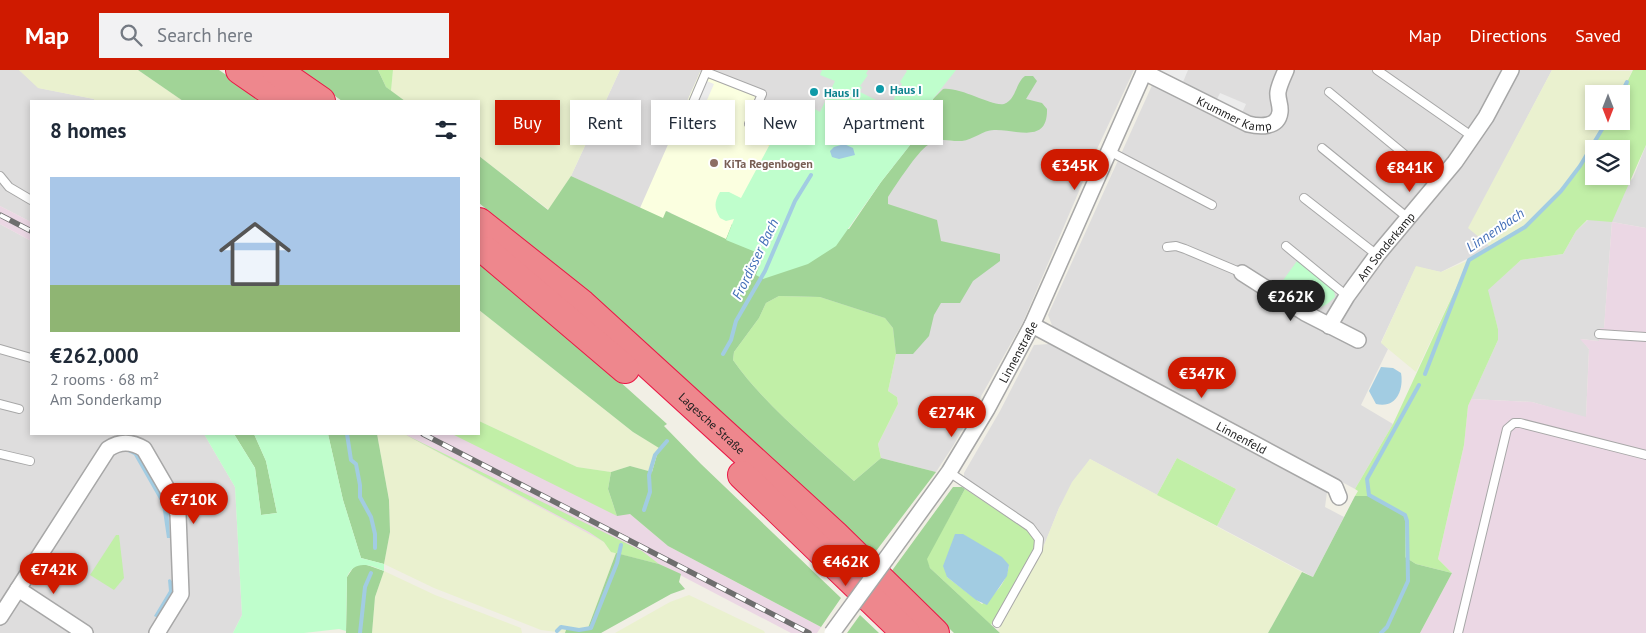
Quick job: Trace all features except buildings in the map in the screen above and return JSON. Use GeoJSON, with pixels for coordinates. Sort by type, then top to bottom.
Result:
{"type":"FeatureCollection","features":[{"type":"Feature","properties":{"kind":"highway"},"geometry":{"type":"LineString","coordinates":[[240,70],[284,100]]}},
{"type":"Feature","properties":{"kind":"highway"},"geometry":{"type":"LineString","coordinates":[[276,70],[320,100]]}},
{"type":"Feature","properties":{"kind":"highway","name":"Lagesche Straße"},"geometry":{"type":"LineString","coordinates":[[480,223],[589,311],[834,534],[935,633]]}},
{"type":"Feature","properties":{"kind":"highway","name":"Lagesche Straße"},"geometry":{"type":"LineString","coordinates":[[480,247],[596,344],[725,459],[906,633]]}},
{"type":"Feature","properties":{"kind":"street","name":"Krummer Kamp"},"geometry":{"type":"LineString","coordinates":[[1145,71],[1248,124],[1267,126],[1275,121],[1280,114],[1278,93],[1286,70]]}},
{"type":"Feature","properties":{"kind":"street","name":"Am Sonderkamp"},"geometry":{"type":"LineString","coordinates":[[1329,326],[1347,296],[1377,255],[1473,137],[1511,70]]}},
{"type":"Feature","properties":{"kind":"street","name":"Linnenstraße"},"geometry":{"type":"LineString","coordinates":[[832,633],[949,472],[987,409],[1032,325],[1145,71]]}},
{"type":"Feature","properties":{"kind":"street"},"geometry":{"type":"LineString","coordinates":[[1242,273],[1329,326],[1358,340]]}},
{"type":"Feature","properties":{"kind":"street","name":"Linnenfeld"},"geometry":{"type":"LineString","coordinates":[[1032,325],[1335,487],[1339,498]]}},
{"type":"Feature","properties":{"kind":"street"},"geometry":{"type":"LineString","coordinates":[[0,617],[108,449],[128,438],[144,449],[173,499],[178,514],[181,594],[157,633]]}},
{"type":"Feature","properties":{"kind":"street"},"geometry":{"type":"LineString","coordinates":[[18,589],[80,630]]}},
{"type":"Feature","properties":{"kind":"lane"},"geometry":{"type":"LineString","coordinates":[[1377,70],[1473,137]]}},
{"type":"Feature","properties":{"kind":"lane"},"geometry":{"type":"LineString","coordinates":[[694,100],[706,71],[762,94],[760,100]]}},
{"type":"Feature","properties":{"kind":"lane"},"geometry":{"type":"LineString","coordinates":[[1329,92],[1438,182]]}},
{"type":"Feature","properties":{"kind":"lane"},"geometry":{"type":"LineString","coordinates":[[1322,148],[1408,218]]}},
{"type":"Feature","properties":{"kind":"lane"},"geometry":{"type":"LineString","coordinates":[[1109,151],[1212,205]]}},
{"type":"Feature","properties":{"kind":"lane"},"geometry":{"type":"LineString","coordinates":[[0,176],[9,187],[30,199]]}},
{"type":"Feature","properties":{"kind":"lane"},"geometry":{"type":"LineString","coordinates":[[1304,198],[1377,255]]}},
{"type":"Feature","properties":{"kind":"lane"},"geometry":{"type":"LineString","coordinates":[[1167,248],[1176,246],[1185,249],[1242,273]]}},
{"type":"Feature","properties":{"kind":"lane"},"geometry":{"type":"LineString","coordinates":[[1286,246],[1347,296]]}},
{"type":"Feature","properties":{"kind":"lane"},"geometry":{"type":"LineString","coordinates":[[1599,334],[1646,337]]}},
{"type":"Feature","properties":{"kind":"lane"},"geometry":{"type":"LineString","coordinates":[[0,349],[30,358]]}},
{"type":"Feature","properties":{"kind":"lane"},"geometry":{"type":"LineString","coordinates":[[0,404],[19,409]]}},
{"type":"Feature","properties":{"kind":"lane"},"geometry":{"type":"LineString","coordinates":[[1458,633],[1508,429],[1514,423],[1646,455]]}},
{"type":"Feature","properties":{"kind":"lane"},"geometry":{"type":"LineString","coordinates":[[0,454],[30,462]]}},
{"type":"Feature","properties":{"kind":"lane"},"geometry":{"type":"LineString","coordinates":[[949,472],[1030,527],[1039,539],[1038,550],[997,623]]}},
{"type":"Feature","properties":{"kind":"shaded area"},"geometry":{"type":"Polygon","coordinates":[[[0,70],[19,70],[39,88],[94,99],[30,100],[30,221],[0,206],[0,70]]]}},
{"type":"Feature","properties":{"kind":"shaded area"},"geometry":{"type":"Polygon","coordinates":[[[19,70],[138,70],[182,100],[94,100],[38,88],[19,70]]]}},
{"type":"Feature","properties":{"kind":"shaded area"},"geometry":{"type":"Polygon","coordinates":[[[393,70],[620,70],[606,100],[570,100],[570,145],[585,145],[571,176],[549,210],[480,157],[480,100],[404,100],[391,91],[393,70]]]}},
{"type":"Feature","properties":{"kind":"shaded area"},"geometry":{"type":"Polygon","coordinates":[[[620,70],[1134,70],[1097,149],[1023,322],[953,446],[936,472],[881,458],[878,444],[898,404],[897,397],[888,391],[896,354],[820,297],[903,170],[815,143],[815,100],[745,100],[745,145],[761,145],[663,219],[571,176],[585,145],[641,145],[641,100],[606,100],[620,70]]]}},
{"type":"Feature","properties":{"kind":"shaded area"},"geometry":{"type":"Polygon","coordinates":[[[1159,70],[1552,70],[1469,228],[1491,247],[1441,272],[1416,267],[1381,342],[1388,349],[1361,405],[1393,424],[1355,489],[1053,328],[1048,315],[1159,70]]]}},
{"type":"Feature","properties":{"kind":"shaded area"},"geometry":{"type":"Polygon","coordinates":[[[1161,70],[1188,70],[1183,82],[1160,72],[1161,70]]]}},
{"type":"Feature","properties":{"kind":"shaded area"},"geometry":{"type":"Polygon","coordinates":[[[1552,70],[1632,71],[1625,85],[1585,85],[1585,130],[1602,130],[1596,140],[1585,140],[1585,159],[1581,166],[1562,191],[1525,227],[1491,247],[1468,228],[1552,70]]]}},
{"type":"Feature","properties":{"kind":"shaded area"},"geometry":{"type":"Polygon","coordinates":[[[700,72],[759,97],[762,100],[745,100],[745,145],[775,145],[726,240],[667,211],[663,219],[640,208],[668,145],[735,145],[735,100],[688,100],[700,72]]]}},
{"type":"Feature","properties":{"kind":"shaded area"},"geometry":{"type":"Polygon","coordinates":[[[699,78],[714,84],[707,100],[690,100],[699,78]]]}},
{"type":"Feature","properties":{"kind":"shaded area"},"geometry":{"type":"Polygon","coordinates":[[[1220,93],[1246,104],[1242,113],[1216,101],[1220,93]]]}},
{"type":"Feature","properties":{"kind":"shaded area"},"geometry":{"type":"Polygon","coordinates":[[[1646,145],[1646,228],[1612,222],[1604,329],[1599,341],[1581,339],[1589,349],[1586,418],[1532,402],[1471,399],[1498,340],[1498,329],[1487,290],[1521,260],[1563,254],[1576,231],[1625,185],[1630,185],[1630,181],[1633,178],[1646,145]]]}},
{"type":"Feature","properties":{"kind":"shaded area"},"geometry":{"type":"Polygon","coordinates":[[[0,206],[30,221],[30,240],[0,224],[0,206]]]}},
{"type":"Feature","properties":{"kind":"shaded area"},"geometry":{"type":"Polygon","coordinates":[[[1612,222],[1646,228],[1646,633],[1420,633],[1452,573],[1438,559],[1464,445],[1468,406],[1471,399],[1532,402],[1586,417],[1589,349],[1580,339],[1599,341],[1600,328],[1604,328],[1612,222]]]}},
{"type":"Feature","properties":{"kind":"shaded area"},"geometry":{"type":"Polygon","coordinates":[[[0,224],[30,240],[30,435],[205,435],[235,487],[242,615],[233,633],[0,633],[0,224]]]}},
{"type":"Feature","properties":{"kind":"shaded area"},"geometry":{"type":"Polygon","coordinates":[[[1469,260],[1416,372],[1381,343],[1416,266],[1441,272],[1469,260]]]}},
{"type":"Feature","properties":{"kind":"shaded area"},"geometry":{"type":"Polygon","coordinates":[[[480,311],[633,432],[660,448],[652,472],[630,466],[611,472],[577,467],[480,421],[480,311]]]}},
{"type":"Feature","properties":{"kind":"shaded area"},"geometry":{"type":"Polygon","coordinates":[[[1049,344],[1327,492],[1325,507],[1344,517],[1313,577],[1217,526],[1236,489],[1177,458],[1157,495],[1090,459],[1059,508],[1044,546],[1043,538],[1037,528],[964,479],[964,473],[1000,411],[1034,345],[1049,344]]]}},
{"type":"Feature","properties":{"kind":"shaded area"},"geometry":{"type":"Polygon","coordinates":[[[377,435],[406,435],[604,542],[611,551],[616,553],[588,628],[567,630],[565,633],[541,630],[434,588],[384,564],[390,532],[389,500],[377,435]]]}},
{"type":"Feature","properties":{"kind":"shaded area"},"geometry":{"type":"Polygon","coordinates":[[[406,435],[454,435],[630,514],[668,546],[821,627],[817,633],[791,633],[659,564],[611,552],[406,435]]]}},
{"type":"Feature","properties":{"kind":"shaded area"},"geometry":{"type":"Polygon","coordinates":[[[1090,459],[1302,572],[1268,633],[1000,633],[998,631],[1040,555],[1072,482],[1090,459]]]}},
{"type":"Feature","properties":{"kind":"shaded area"},"geometry":{"type":"Polygon","coordinates":[[[384,571],[435,595],[521,628],[522,633],[372,633],[375,597],[384,571]]]}},
{"type":"Feature","properties":{"kind":"shaded area"},"geometry":{"type":"Polygon","coordinates":[[[689,595],[765,633],[615,633],[670,602],[689,595]]]}},
{"type":"Feature","properties":{"kind":"green space"},"geometry":{"type":"Polygon","coordinates":[[[138,70],[219,70],[264,100],[182,100],[138,70]]]}},
{"type":"Feature","properties":{"kind":"green space"},"geometry":{"type":"Polygon","coordinates":[[[299,70],[378,70],[386,87],[404,100],[341,100],[299,70]]]}},
{"type":"Feature","properties":{"kind":"green space"},"geometry":{"type":"Polygon","coordinates":[[[378,70],[393,70],[391,91],[386,87],[378,70]]]}},
{"type":"Feature","properties":{"kind":"green space"},"geometry":{"type":"Polygon","coordinates":[[[822,70],[868,70],[866,74],[868,75],[860,86],[862,87],[860,92],[876,100],[826,100],[835,81],[820,75],[822,70]]]}},
{"type":"Feature","properties":{"kind":"green space"},"geometry":{"type":"Polygon","coordinates":[[[906,70],[956,70],[933,99],[894,100],[895,91],[898,92],[902,84],[900,82],[906,70]]]}},
{"type":"Feature","properties":{"kind":"green space"},"geometry":{"type":"Polygon","coordinates":[[[1633,70],[1646,70],[1646,145],[1630,181],[1630,140],[1596,140],[1602,130],[1630,130],[1630,85],[1626,85],[1633,70]]]}},
{"type":"Feature","properties":{"kind":"green space"},"geometry":{"type":"Polygon","coordinates":[[[1025,76],[1033,76],[1037,81],[1026,99],[1042,103],[1047,109],[1046,120],[1042,127],[1029,133],[990,130],[966,140],[943,140],[943,100],[933,100],[943,89],[951,89],[992,103],[1004,104],[1014,95],[1025,76]]]}},
{"type":"Feature","properties":{"kind":"green space"},"geometry":{"type":"Polygon","coordinates":[[[825,102],[825,145],[910,145],[881,182],[836,246],[808,264],[763,279],[756,275],[763,255],[726,240],[734,219],[726,221],[720,218],[716,208],[717,199],[720,192],[729,192],[741,198],[769,145],[815,145],[815,109],[820,112],[825,102]]]}},
{"type":"Feature","properties":{"kind":"green space"},"geometry":{"type":"Polygon","coordinates":[[[910,145],[928,145],[918,154],[888,197],[888,204],[937,220],[941,241],[1000,254],[1000,261],[973,281],[960,303],[941,303],[934,315],[929,336],[913,354],[896,354],[893,328],[885,318],[820,297],[779,296],[766,303],[759,318],[734,352],[733,360],[774,408],[854,481],[881,458],[936,472],[873,555],[680,375],[480,204],[480,157],[548,210],[571,176],[663,218],[666,211],[726,239],[732,224],[849,229],[881,182],[910,145]]]}},
{"type":"Feature","properties":{"kind":"green space"},"geometry":{"type":"Polygon","coordinates":[[[1585,159],[1585,185],[1628,185],[1612,222],[1587,220],[1576,231],[1563,254],[1521,260],[1488,290],[1498,329],[1498,340],[1468,406],[1464,445],[1438,559],[1452,573],[1416,564],[1405,557],[1405,515],[1368,496],[1355,496],[1358,491],[1355,489],[1393,424],[1469,260],[1525,227],[1562,191],[1585,159]]]}},
{"type":"Feature","properties":{"kind":"green space"},"geometry":{"type":"Polygon","coordinates":[[[1297,261],[1334,289],[1335,297],[1327,304],[1313,308],[1306,307],[1276,290],[1297,261]]]}},
{"type":"Feature","properties":{"kind":"green space"},"geometry":{"type":"Polygon","coordinates":[[[480,263],[559,327],[667,424],[664,426],[701,464],[841,598],[821,627],[668,546],[630,514],[617,516],[608,489],[611,472],[630,466],[652,472],[659,448],[633,432],[480,311],[480,263]]]}},
{"type":"Feature","properties":{"kind":"green space"},"geometry":{"type":"Polygon","coordinates":[[[779,296],[820,297],[885,318],[893,328],[896,354],[888,391],[897,397],[898,404],[878,444],[881,458],[854,481],[774,408],[733,360],[734,352],[759,318],[766,303],[779,296]]]}},
{"type":"Feature","properties":{"kind":"green space"},"geometry":{"type":"Polygon","coordinates":[[[480,421],[577,467],[611,472],[608,489],[617,516],[454,435],[480,435],[480,421]]]}},
{"type":"Feature","properties":{"kind":"green space"},"geometry":{"type":"Polygon","coordinates":[[[205,435],[235,435],[255,468],[261,515],[277,513],[266,461],[254,435],[328,435],[343,500],[361,558],[384,564],[384,571],[368,565],[358,566],[347,577],[346,631],[339,629],[304,633],[233,633],[242,615],[235,487],[205,435]]]}},
{"type":"Feature","properties":{"kind":"green space"},"geometry":{"type":"Polygon","coordinates":[[[235,435],[254,435],[266,461],[277,513],[261,515],[255,468],[235,435]]]}},
{"type":"Feature","properties":{"kind":"green space"},"geometry":{"type":"Polygon","coordinates":[[[328,435],[377,435],[389,500],[390,532],[384,564],[361,558],[343,500],[328,435]]]}},
{"type":"Feature","properties":{"kind":"green space"},"geometry":{"type":"Polygon","coordinates":[[[406,435],[642,551],[659,564],[611,552],[604,542],[589,532],[406,435]]]}},
{"type":"Feature","properties":{"kind":"green space"},"geometry":{"type":"Polygon","coordinates":[[[1177,458],[1236,489],[1217,526],[1157,495],[1177,458]]]}},
{"type":"Feature","properties":{"kind":"green space"},"geometry":{"type":"Polygon","coordinates":[[[953,487],[965,489],[927,559],[930,568],[1000,633],[954,633],[891,572],[953,487]]]}},
{"type":"Feature","properties":{"kind":"green space"},"geometry":{"type":"Polygon","coordinates":[[[965,489],[1030,532],[1035,541],[1033,552],[991,625],[930,568],[926,559],[965,489]],[[1009,565],[947,577],[982,604],[1000,587],[1008,572],[1009,565]]]}},
{"type":"Feature","properties":{"kind":"green space"},"geometry":{"type":"Polygon","coordinates":[[[1355,496],[1368,496],[1405,515],[1405,557],[1416,564],[1452,573],[1420,633],[1268,633],[1302,572],[1313,577],[1355,496]]]}},
{"type":"Feature","properties":{"kind":"green space"},"geometry":{"type":"Polygon","coordinates":[[[116,535],[119,535],[124,578],[114,590],[90,575],[116,535]]]}},
{"type":"Feature","properties":{"kind":"green space"},"geometry":{"type":"Polygon","coordinates":[[[616,553],[659,564],[681,574],[679,582],[685,589],[671,594],[601,633],[565,633],[566,630],[588,628],[616,553]]]}},
{"type":"Feature","properties":{"kind":"green space"},"geometry":{"type":"Polygon","coordinates":[[[355,565],[367,565],[384,571],[375,597],[372,633],[346,633],[347,577],[355,565]]]}},
{"type":"Feature","properties":{"kind":"green space"},"geometry":{"type":"Polygon","coordinates":[[[860,615],[879,633],[847,633],[860,615]]]}},
{"type":"Feature","properties":{"kind":"water"},"geometry":{"type":"Polygon","coordinates":[[[846,145],[853,148],[855,155],[839,159],[832,157],[830,151],[834,147],[846,145]]]}},
{"type":"Feature","properties":{"kind":"water"},"geometry":{"type":"Polygon","coordinates":[[[1381,367],[1393,368],[1401,373],[1402,379],[1400,392],[1397,397],[1389,404],[1383,405],[1376,404],[1369,391],[1381,367]]]}},
{"type":"Feature","properties":{"kind":"water"},"geometry":{"type":"Polygon","coordinates":[[[124,448],[138,454],[168,506],[170,538],[167,538],[162,504],[134,455],[126,451],[117,452],[124,448]]]}},
{"type":"Feature","properties":{"kind":"water"},"geometry":{"type":"Polygon","coordinates":[[[955,534],[963,534],[1002,557],[1009,565],[1007,576],[987,605],[976,600],[947,577],[943,566],[955,534]]]}},
{"type":"Feature","properties":{"kind":"water"},"geometry":{"type":"Polygon","coordinates":[[[170,579],[174,584],[173,593],[158,618],[154,616],[169,591],[168,580],[170,579]]]}},
{"type":"Feature","properties":{"kind":"waterway","name":"Linnenbach"},"geometry":{"type":"LineString","coordinates":[[1425,374],[1469,260],[1525,227],[1561,191],[1580,166],[1602,130]]}},
{"type":"Feature","properties":{"kind":"waterway","name":"Frordisser Bach"},"geometry":{"type":"LineString","coordinates":[[723,354],[731,340],[736,321],[765,271],[795,201],[811,175]]}},
{"type":"Feature","properties":{"kind":"waterway","name":"Linnenbach"},"geometry":{"type":"LineString","coordinates":[[1381,633],[1387,627],[1408,581],[1407,521],[1405,515],[1369,495],[1367,479],[1419,385]]}},
{"type":"Feature","properties":{"kind":"waterway","name":"Frordisser Bach"},"geometry":{"type":"LineString","coordinates":[[347,435],[351,460],[356,464],[360,497],[371,517],[375,534],[375,548]]}},
{"type":"Feature","properties":{"kind":"waterway","name":"Frordisser Bach"},"geometry":{"type":"LineString","coordinates":[[644,510],[650,492],[649,475],[655,455],[667,441]]}},
{"type":"Feature","properties":{"kind":"waterway","name":"Frordisser Bach"},"geometry":{"type":"LineString","coordinates":[[557,631],[561,627],[579,630],[591,628],[617,563],[621,545]]}},
{"type":"Feature","properties":{"kind":"waterway","name":"Frordisser Bach"},"geometry":{"type":"LineString","coordinates":[[360,633],[365,587],[371,573]]}},
{"type":"Feature","properties":{"kind":"railway"},"geometry":{"type":"LineString","coordinates":[[0,215],[30,230]]}},
{"type":"Feature","properties":{"kind":"railway"},"geometry":{"type":"LineString","coordinates":[[425,435],[809,633]]}},
{"type":"Feature","properties":{"kind":"place","name":"Haus I"},"geometry":{"type":"Point","coordinates":[880,89]}},
{"type":"Feature","properties":{"kind":"place","name":"Haus II"},"geometry":{"type":"Point","coordinates":[814,92]}},
{"type":"Feature","properties":{"kind":"place","name":"KiTa Regenbogen"},"geometry":{"type":"Point","coordinates":[714,163]}}]}
